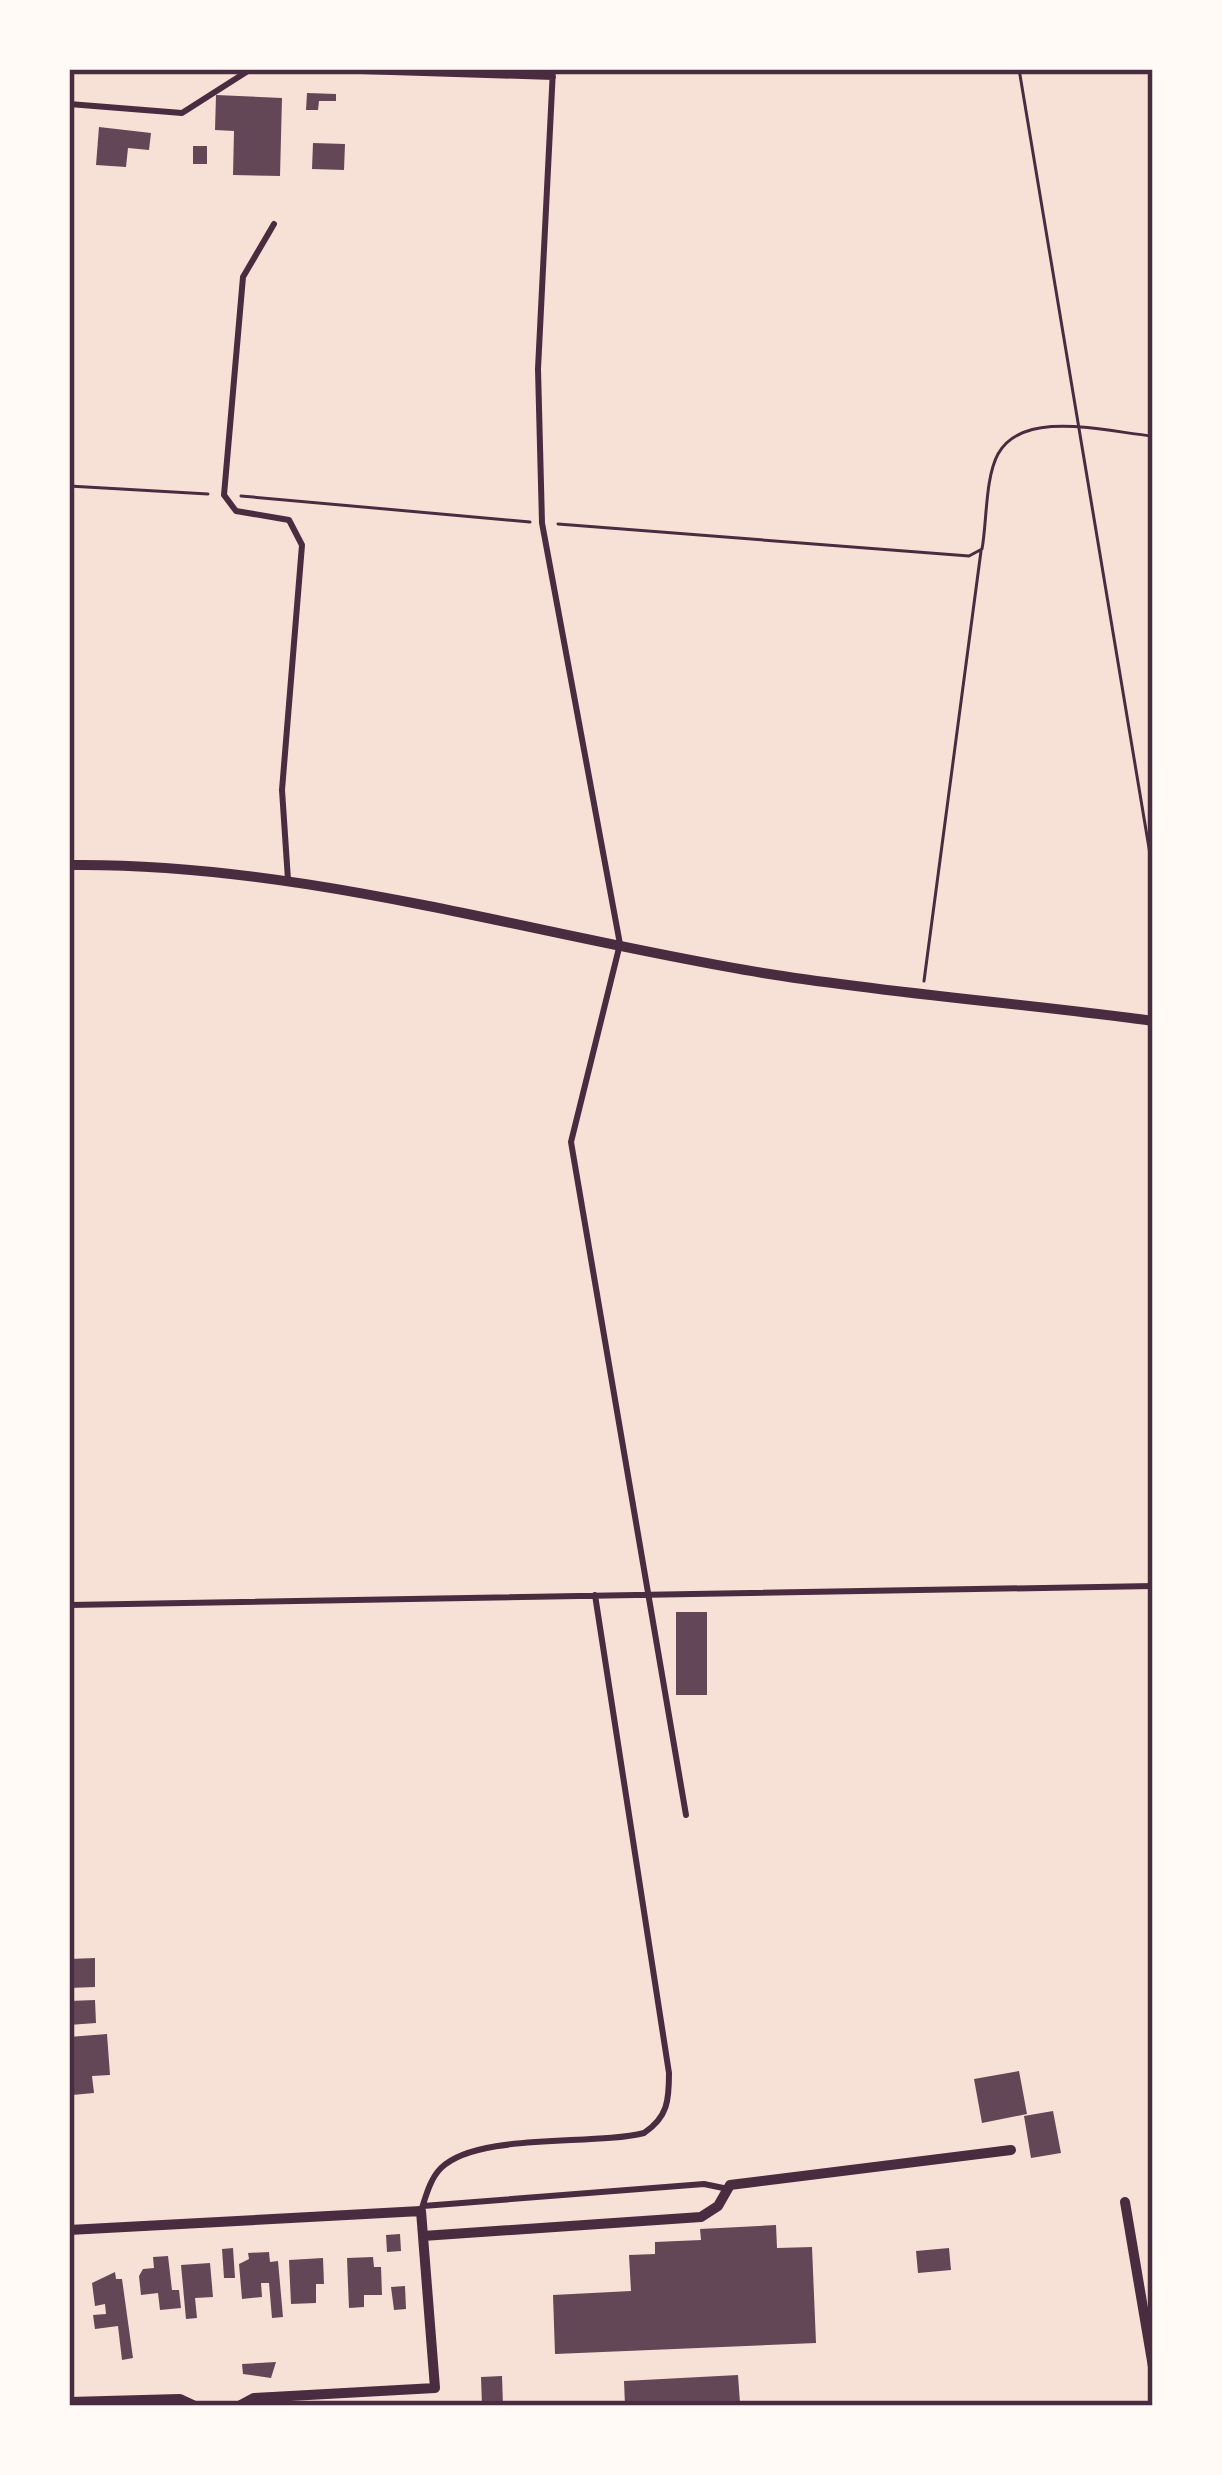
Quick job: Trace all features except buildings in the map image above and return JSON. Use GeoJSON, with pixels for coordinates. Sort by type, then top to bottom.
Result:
{"type":"FeatureCollection","features":[{"type":"Feature","properties":{"kind":"street"},"geometry":{"type":"LineString","coordinates":[[69,865],[288,884],[763,973],[1153,1021]]}},
{"type":"Feature","properties":{"kind":"street"},"geometry":{"type":"LineString","coordinates":[[423,2236],[701,2217],[728,2189],[1011,2150]]}},
{"type":"Feature","properties":{"kind":"street"},"geometry":{"type":"LineString","coordinates":[[1125,2202],[1153,2367]]}},
{"type":"Feature","properties":{"kind":"street"},"geometry":{"type":"LineString","coordinates":[[69,2230],[422,2208],[435,2388],[254,2398],[239,2406]]}},
{"type":"Feature","properties":{"kind":"street"},"geometry":{"type":"LineString","coordinates":[[69,2402],[180,2399],[195,2406]]}},
{"type":"Feature","properties":{"kind":"lane"},"geometry":{"type":"LineString","coordinates":[[69,104],[182,112],[251,69]]}},
{"type":"Feature","properties":{"kind":"lane"},"geometry":{"type":"LineString","coordinates":[[297,69],[553,73],[538,369],[542,523],[620,944],[571,1142],[686,1815]]}},
{"type":"Feature","properties":{"kind":"lane"},"geometry":{"type":"LineString","coordinates":[[274,224],[243,277],[224,495],[236,511],[289,520],[302,545],[281,790],[288,884]]}},
{"type":"Feature","properties":{"kind":"lane"},"geometry":{"type":"LineString","coordinates":[[69,1605],[1153,1586]]}},
{"type":"Feature","properties":{"kind":"lane"},"geometry":{"type":"LineString","coordinates":[[595,1595],[666,2051],[669,2102],[657,2124],[644,2133],[487,2150],[455,2158],[437,2172],[422,2208],[704,2184],[728,2189]]}},
{"type":"Feature","properties":{"kind":"path"},"geometry":{"type":"LineString","coordinates":[[1019,69],[1153,872]]}},
{"type":"Feature","properties":{"kind":"path"},"geometry":{"type":"LineString","coordinates":[[923,992],[999,452],[1028,431],[1153,436]]}},
{"type":"Feature","properties":{"kind":"path"},"geometry":{"type":"LineString","coordinates":[[69,486],[224,495],[946,558],[982,549]]}}]}
